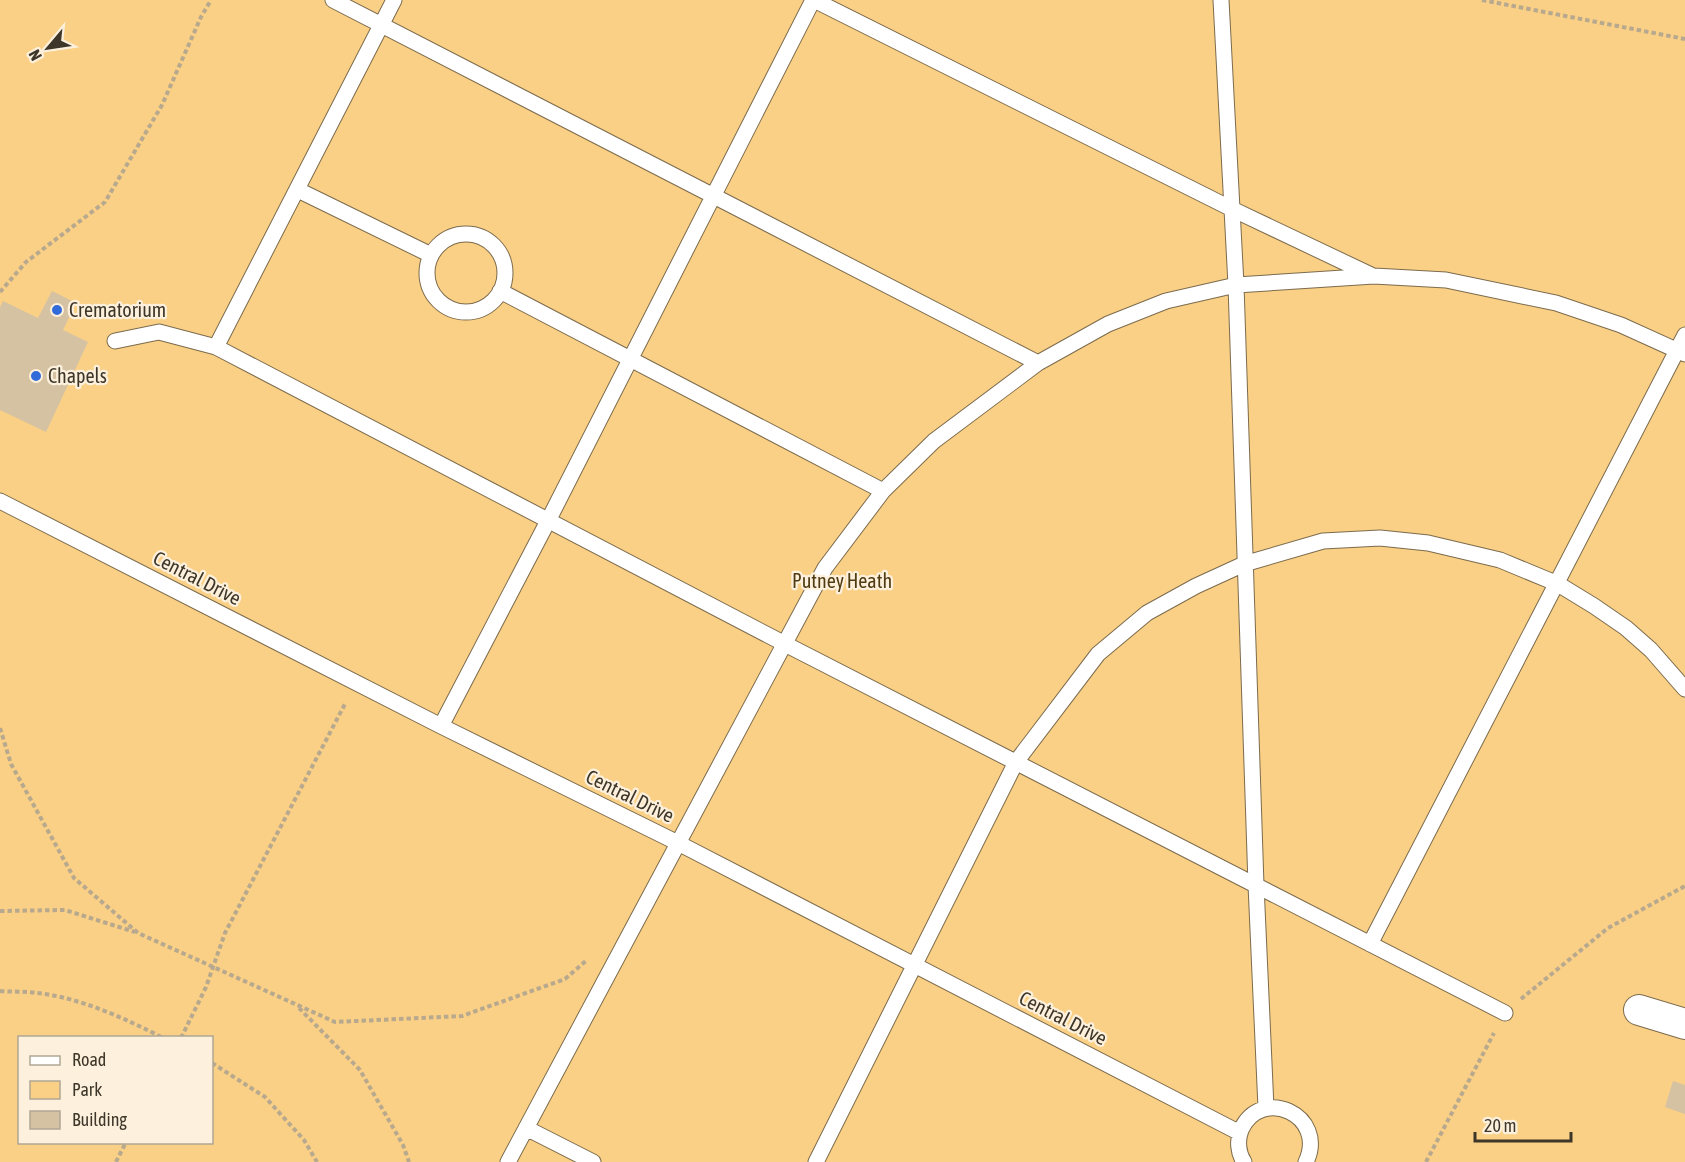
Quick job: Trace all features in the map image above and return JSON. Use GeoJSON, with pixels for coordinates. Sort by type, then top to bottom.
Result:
{"type":"FeatureCollection","features":[{"type":"Feature","properties":{"kind":"street"},"geometry":{"type":"LineString","coordinates":[[1639,1010],[1685,1024]]}},
{"type":"Feature","properties":{"kind":"lane"},"geometry":{"type":"LineString","coordinates":[[333,0],[1038,363]]}},
{"type":"Feature","properties":{"kind":"lane"},"geometry":{"type":"LineString","coordinates":[[216,347],[394,0]]}},
{"type":"Feature","properties":{"kind":"lane"},"geometry":{"type":"LineString","coordinates":[[441,726],[813,0],[1232,209],[1374,276]]}},
{"type":"Feature","properties":{"kind":"lane"},"geometry":{"type":"LineString","coordinates":[[1221,0],[1236,285],[1244,564],[1266,1108]]}},
{"type":"Feature","properties":{"kind":"lane"},"geometry":{"type":"LineString","coordinates":[[298,190],[431,255]]}},
{"type":"Feature","properties":{"kind":"lane"},"geometry":{"type":"LineString","coordinates":[[464,234],[477,236],[489,242],[498,251],[503,263],[505,275],[500,291],[486,306],[475,311],[462,312],[450,309],[436,297],[427,280],[427,268],[431,255],[439,244],[450,237],[464,234]]}},
{"type":"Feature","properties":{"kind":"lane"},"geometry":{"type":"LineString","coordinates":[[508,1162],[825,568],[883,491],[934,441],[1038,363],[1108,324],[1166,301],[1236,285],[1374,276],[1446,280],[1556,303],[1621,325],[1681,352]]}},
{"type":"Feature","properties":{"kind":"lane"},"geometry":{"type":"LineString","coordinates":[[500,291],[883,491]]}},
{"type":"Feature","properties":{"kind":"lane"},"geometry":{"type":"LineString","coordinates":[[115,341],[159,332],[216,347],[785,644],[1505,1013]]}},
{"type":"Feature","properties":{"kind":"lane"},"geometry":{"type":"LineString","coordinates":[[1370,944],[1681,352],[1685,336]]}},
{"type":"Feature","properties":{"kind":"lane","name":"Central Drive"},"geometry":{"type":"LineString","coordinates":[[0,501],[441,726],[678,843],[1240,1133]]}},
{"type":"Feature","properties":{"kind":"lane"},"geometry":{"type":"LineString","coordinates":[[816,1162],[1016,762],[1098,654],[1146,613],[1244,564],[1323,541],[1380,538],[1428,543],[1500,560],[1558,584],[1626,628],[1651,650],[1685,689]]}},
{"type":"Feature","properties":{"kind":"lane"},"geometry":{"type":"LineString","coordinates":[[1244,1162],[1238,1145],[1240,1133],[1246,1122],[1255,1113],[1266,1108],[1278,1108],[1290,1111],[1307,1127],[1311,1149],[1308,1162]]}},
{"type":"Feature","properties":{"kind":"lane"},"geometry":{"type":"LineString","coordinates":[[526,1128],[593,1162]]}},
{"type":"Feature","properties":{"kind":"path"},"geometry":{"type":"LineString","coordinates":[[0,292],[26,262],[105,202],[162,105],[201,17],[211,0]]}},
{"type":"Feature","properties":{"kind":"path"},"geometry":{"type":"LineString","coordinates":[[1482,0],[1685,39]]}},
{"type":"Feature","properties":{"kind":"path"},"geometry":{"type":"LineString","coordinates":[[182,1036],[206,987],[225,933],[356,682]]}},
{"type":"Feature","properties":{"kind":"path"},"geometry":{"type":"LineString","coordinates":[[0,728],[11,764],[74,878],[138,933]]}},
{"type":"Feature","properties":{"kind":"path"},"geometry":{"type":"LineString","coordinates":[[1426,1162],[1505,1013],[1608,928],[1685,886]]}},
{"type":"Feature","properties":{"kind":"path"},"geometry":{"type":"LineString","coordinates":[[0,911],[65,910],[138,933],[335,1023],[462,1016],[565,979],[593,956]]}},
{"type":"Feature","properties":{"kind":"path"},"geometry":{"type":"LineString","coordinates":[[0,992],[38,993],[87,1005],[139,1025],[160,1036]]}},
{"type":"Feature","properties":{"kind":"path"},"geometry":{"type":"LineString","coordinates":[[296,1005],[360,1070],[402,1145],[409,1162]]}},
{"type":"Feature","properties":{"kind":"path"},"geometry":{"type":"LineString","coordinates":[[213,1064],[265,1096],[304,1140],[317,1162]]}},
{"type":"Feature","properties":{"kind":"path"},"geometry":{"type":"LineString","coordinates":[[116,1162],[125,1144]]}},
{"type":"Feature","properties":{"kind":"green space","name":"Putney Heath"},"geometry":{"type":"Polygon","coordinates":[[[0,0],[1685,0],[1685,1162],[0,1162],[0,0]]]}},
{"type":"Feature","properties":{"kind":"building","name":"Chapels"},"geometry":{"type":"Polygon","coordinates":[[[52,291],[76,303],[63,330],[88,342],[46,432],[0,410],[0,307],[3,301],[38,318],[52,291]]]}},
{"type":"Feature","properties":{"kind":"building"},"geometry":{"type":"Polygon","coordinates":[[[1673,1081],[1685,1085],[1685,1114],[1665,1107],[1673,1081]]]}},
{"type":"Feature","properties":{"kind":"place","name":"Crematorium"},"geometry":{"type":"Point","coordinates":[57,310]}},
{"type":"Feature","properties":{"kind":"place","name":"Chapels"},"geometry":{"type":"Point","coordinates":[36,376]}}]}
